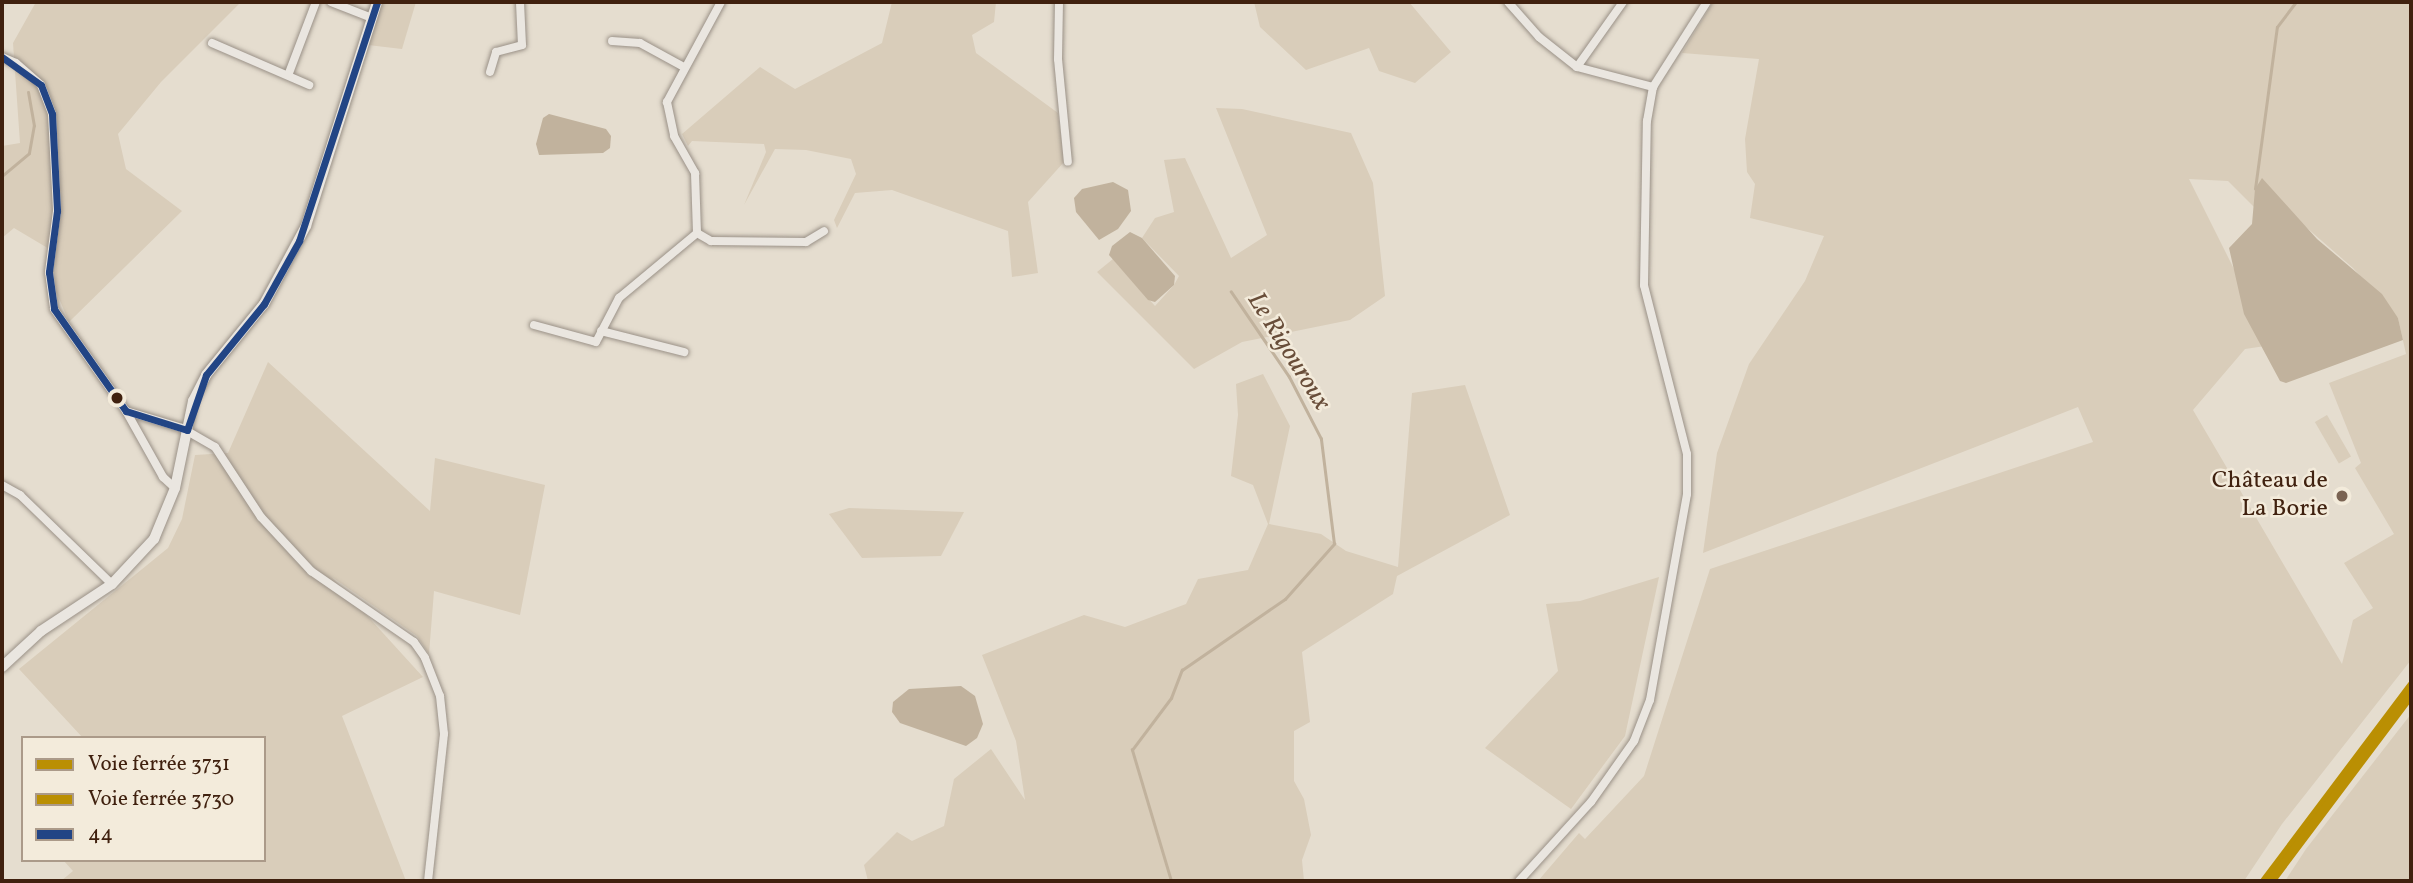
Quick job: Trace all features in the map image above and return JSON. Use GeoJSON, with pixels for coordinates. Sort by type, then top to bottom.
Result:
{"type":"FeatureCollection","features":[{"type":"Feature","properties":{"kind":"street"},"geometry":{"type":"LineString","coordinates":[[289,74],[316,2]]}},
{"type":"Feature","properties":{"kind":"street"},"geometry":{"type":"LineString","coordinates":[[331,2],[372,19]]}},
{"type":"Feature","properties":{"kind":"street"},"geometry":{"type":"LineString","coordinates":[[2,667],[41,631],[111,584],[155,539],[175,488],[187,430],[206,375],[264,304],[295,251],[377,2]]}},
{"type":"Feature","properties":{"kind":"street"},"geometry":{"type":"LineString","coordinates":[[490,72],[496,52],[522,45],[520,2]]}},
{"type":"Feature","properties":{"kind":"street"},"geometry":{"type":"LineString","coordinates":[[696,233],[695,173],[674,136],[667,102],[721,2]]}},
{"type":"Feature","properties":{"kind":"street"},"geometry":{"type":"LineString","coordinates":[[1059,2],[1058,59],[1068,162]]}},
{"type":"Feature","properties":{"kind":"street"},"geometry":{"type":"LineString","coordinates":[[1508,2],[1539,37],[1577,67],[1653,88]]}},
{"type":"Feature","properties":{"kind":"street"},"geometry":{"type":"LineString","coordinates":[[1577,67],[1623,2]]}},
{"type":"Feature","properties":{"kind":"street"},"geometry":{"type":"LineString","coordinates":[[1519,881],[1591,802],[1634,741],[1650,699],[1687,494],[1683,430],[1644,285],[1647,121],[1653,88],[1707,2]]}},
{"type":"Feature","properties":{"kind":"street"},"geometry":{"type":"LineString","coordinates":[[612,41],[640,43],[684,67]]}},
{"type":"Feature","properties":{"kind":"street"},"geometry":{"type":"LineString","coordinates":[[212,43],[289,74],[309,85]]}},
{"type":"Feature","properties":{"kind":"street"},"geometry":{"type":"LineString","coordinates":[[2,57],[16,63],[41,85],[52,114],[57,211],[49,272],[54,309],[126,411],[163,477],[175,488]]}},
{"type":"Feature","properties":{"kind":"street"},"geometry":{"type":"LineString","coordinates":[[696,233],[711,241],[806,242],[824,231]]}},
{"type":"Feature","properties":{"kind":"street"},"geometry":{"type":"LineString","coordinates":[[534,325],[596,342],[619,298],[696,233]]}},
{"type":"Feature","properties":{"kind":"street"},"geometry":{"type":"LineString","coordinates":[[601,331],[684,352]]}},
{"type":"Feature","properties":{"kind":"street"},"geometry":{"type":"LineString","coordinates":[[126,411],[187,430],[225,457],[261,517],[311,570],[414,642],[435,676],[444,734],[428,881]]}},
{"type":"Feature","properties":{"kind":"street"},"geometry":{"type":"LineString","coordinates":[[2,485],[20,495],[111,584]]}},
{"type":"Feature","properties":{"kind":"shaded area"},"geometry":{"type":"Polygon","coordinates":[[[36,2],[241,2],[161,82],[118,134],[126,169],[182,211],[69,322],[55,289],[56,253],[14,228],[2,238],[2,146],[20,143],[13,43],[36,2]]]}},
{"type":"Feature","properties":{"kind":"shaded area"},"geometry":{"type":"Polygon","coordinates":[[[380,2],[416,2],[402,49],[368,45],[380,2]]]}},
{"type":"Feature","properties":{"kind":"shaded area"},"geometry":{"type":"Polygon","coordinates":[[[892,2],[996,2],[994,22],[972,35],[976,53],[1058,113],[1064,162],[1028,202],[1038,273],[1012,277],[1008,231],[892,190],[855,193],[837,228],[834,220],[856,174],[851,159],[806,150],[775,149],[744,205],[766,152],[764,144],[692,141],[688,146],[682,134],[760,67],[795,89],[882,43],[892,2]]]}},
{"type":"Feature","properties":{"kind":"shaded area"},"geometry":{"type":"Polygon","coordinates":[[[1254,2],[1409,2],[1451,52],[1415,83],[1379,71],[1369,48],[1306,70],[1260,27],[1254,2]]]}},
{"type":"Feature","properties":{"kind":"shaded area"},"geometry":{"type":"Polygon","coordinates":[[[1713,2],[2411,2],[2411,660],[2282,824],[2244,881],[1538,881],[1579,833],[1585,839],[1644,776],[1710,569],[2093,442],[2078,407],[1703,553],[1717,453],[1749,364],[1805,281],[1824,236],[1750,218],[1755,184],[1747,172],[1745,139],[1759,59],[1682,53],[1713,2]],[[2189,179],[2272,345],[2245,349],[2193,410],[2342,664],[2353,620],[2373,608],[2344,563],[2394,534],[2355,468],[2361,463],[2329,383],[2406,354],[2398,318],[2353,268],[2291,214],[2262,179],[2254,207],[2228,181],[2189,179]]]}},
{"type":"Feature","properties":{"kind":"shaded area"},"geometry":{"type":"Polygon","coordinates":[[[1216,108],[1242,109],[1351,133],[1373,183],[1385,296],[1350,320],[1242,342],[1194,369],[1097,272],[1113,259],[1155,306],[1174,285],[1179,276],[1142,238],[1155,218],[1174,212],[1164,160],[1185,158],[1231,258],[1267,235],[1216,108]]]}},
{"type":"Feature","properties":{"kind":"shaded area"},"geometry":{"type":"Polygon","coordinates":[[[549,114],[606,129],[611,136],[610,148],[603,153],[539,155],[536,144],[543,118],[549,114]]]}},
{"type":"Feature","properties":{"kind":"shaded area"},"geometry":{"type":"Polygon","coordinates":[[[2262,178],[2317,239],[2382,294],[2398,318],[2403,340],[2286,383],[2280,381],[2244,314],[2229,248],[2252,224],[2255,189],[2262,178]]]}},
{"type":"Feature","properties":{"kind":"shaded area"},"geometry":{"type":"Polygon","coordinates":[[[1113,182],[1128,190],[1131,211],[1118,229],[1099,240],[1076,212],[1074,198],[1082,189],[1113,182]]]}},
{"type":"Feature","properties":{"kind":"shaded area"},"geometry":{"type":"Polygon","coordinates":[[[1130,232],[1142,238],[1175,276],[1174,285],[1155,302],[1148,300],[1109,255],[1112,246],[1130,232]]]}},
{"type":"Feature","properties":{"kind":"shaded area"},"geometry":{"type":"Polygon","coordinates":[[[268,362],[430,511],[435,458],[545,485],[520,615],[434,591],[429,654],[417,636],[332,577],[423,677],[342,716],[406,881],[61,881],[73,871],[65,862],[266,862],[266,736],[81,736],[19,669],[168,548],[182,519],[195,455],[228,453],[268,362]]]}},
{"type":"Feature","properties":{"kind":"shaded area"},"geometry":{"type":"Polygon","coordinates":[[[1263,374],[1290,426],[1269,524],[1321,534],[1346,551],[1398,567],[1412,393],[1465,385],[1510,515],[1397,576],[1393,594],[1302,652],[1310,722],[1294,731],[1294,781],[1304,799],[1311,835],[1302,860],[1304,881],[868,881],[864,865],[897,832],[912,841],[944,826],[954,779],[991,749],[1025,800],[1016,741],[982,655],[1084,615],[1125,627],[1186,604],[1198,579],[1248,570],[1268,524],[1253,485],[1231,476],[1238,415],[1236,384],[1263,374]]]}},
{"type":"Feature","properties":{"kind":"shaded area"},"geometry":{"type":"Polygon","coordinates":[[[2327,415],[2351,457],[2339,464],[2315,422],[2327,415]]]}},
{"type":"Feature","properties":{"kind":"shaded area"},"geometry":{"type":"Polygon","coordinates":[[[849,508],[964,512],[941,556],[862,558],[829,514],[849,508]]]}},
{"type":"Feature","properties":{"kind":"shaded area"},"geometry":{"type":"Polygon","coordinates":[[[1659,577],[1625,736],[1571,809],[1485,748],[1558,671],[1546,604],[1580,601],[1659,577]]]}},
{"type":"Feature","properties":{"kind":"shaded area"},"geometry":{"type":"Polygon","coordinates":[[[961,686],[975,696],[983,724],[977,738],[966,746],[900,723],[892,712],[893,702],[909,689],[961,686]]]}},
{"type":"Feature","properties":{"kind":"shaded area"},"geometry":{"type":"Polygon","coordinates":[[[2411,714],[2411,881],[2285,881],[2306,849],[2411,714]]]}},
{"type":"Feature","properties":{"kind":"waterway"},"geometry":{"type":"LineString","coordinates":[[2255,189],[2277,27],[2296,2]]}},
{"type":"Feature","properties":{"kind":"waterway"},"geometry":{"type":"LineString","coordinates":[[2,176],[29,153],[34,126],[28,93]]}},
{"type":"Feature","properties":{"kind":"waterway","name":"Le Rigouroux"},"geometry":{"type":"LineString","coordinates":[[1171,881],[1132,750],[1171,698],[1182,670],[1285,599],[1334,544],[1321,439],[1289,377],[1231,292]]}},
{"type":"Feature","properties":{"kind":"rail line","name":"3731"},"geometry":{"type":"LineString","coordinates":[[2264,881],[2411,685]]}},
{"type":"Feature","properties":{"kind":"rail line","name":"3730"},"geometry":{"type":"LineString","coordinates":[[2270,881],[2411,693]]}},
{"type":"Feature","properties":{"kind":"transit line","name":"44"},"geometry":{"type":"LineString","coordinates":[[187,430],[206,375],[264,304],[299,241],[377,2]]}},
{"type":"Feature","properties":{"kind":"transit line","name":"44"},"geometry":{"type":"LineString","coordinates":[[2,57],[41,85],[52,114],[57,211],[49,272],[54,309],[126,411],[187,430]]}},
{"type":"Feature","properties":{"kind":"place","name":"Château de La Borie"},"geometry":{"type":"Point","coordinates":[2342,496]}}]}
